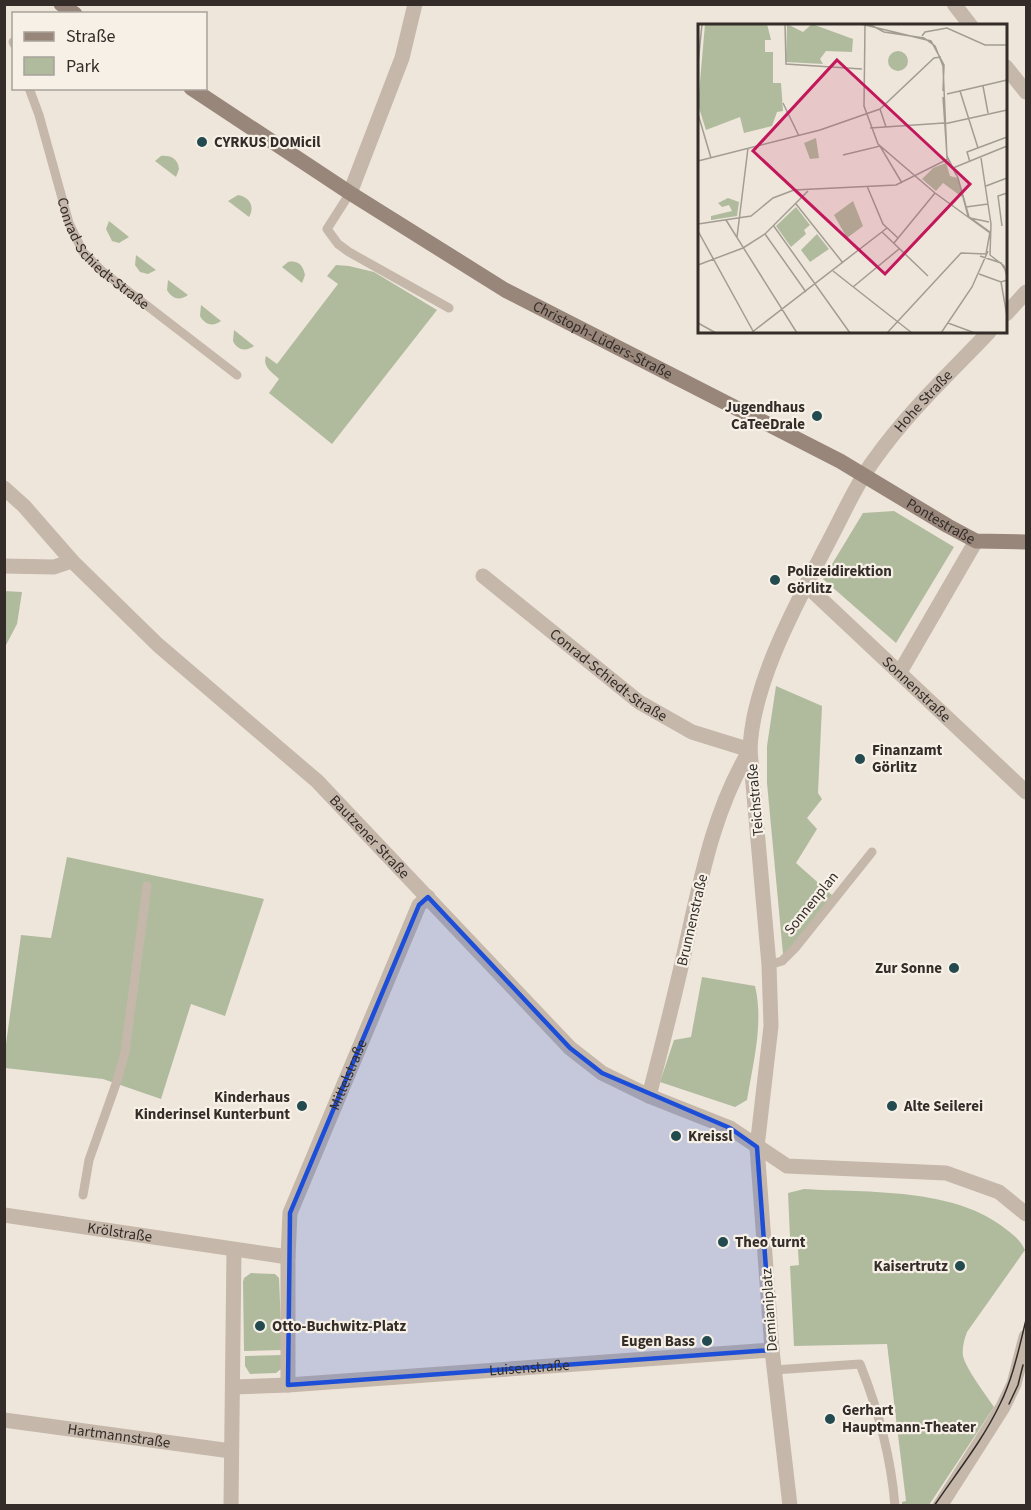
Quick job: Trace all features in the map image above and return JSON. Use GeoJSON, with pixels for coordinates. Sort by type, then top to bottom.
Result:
{"type":"FeatureCollection","features":[{"type":"Feature","properties":{"kind":"street"},"geometry":{"type":"LineString","coordinates":[[350,193],[402,58],[415,4]]}},
{"type":"Feature","properties":{"kind":"street"},"geometry":{"type":"LineString","coordinates":[[954,4],[969,24]]}},
{"type":"Feature","properties":{"kind":"street"},"geometry":{"type":"LineString","coordinates":[[1007,69],[1026,92]]}},
{"type":"Feature","properties":{"kind":"street","name":"Christoph-Lüders-Straße"},"geometry":{"type":"LineString","coordinates":[[194,90],[350,193],[505,290],[771,424],[863,476]]}},
{"type":"Feature","properties":{"kind":"street"},"geometry":{"type":"LineString","coordinates":[[1007,312],[1026,292]]}},
{"type":"Feature","properties":{"kind":"street","name":"Hohe Straße"},"geometry":{"type":"LineString","coordinates":[[863,476],[903,423],[988,333]]}},
{"type":"Feature","properties":{"kind":"street","name":"Pontestraße"},"geometry":{"type":"LineString","coordinates":[[863,476],[976,541],[1026,542]]}},
{"type":"Feature","properties":{"kind":"street","name":"Teichstraße"},"geometry":{"type":"LineString","coordinates":[[757,1147],[771,1026],[750,750],[751,730],[770,662],[806,585],[863,476]]}},
{"type":"Feature","properties":{"kind":"street","name":"Bautzener Straße"},"geometry":{"type":"LineString","coordinates":[[4,488],[24,506],[72,561],[158,645],[317,781],[570,1048],[602,1073],[649,1096],[730,1128],[757,1147]]}},
{"type":"Feature","properties":{"kind":"street"},"geometry":{"type":"LineString","coordinates":[[900,672],[976,541]]}},
{"type":"Feature","properties":{"kind":"street"},"geometry":{"type":"LineString","coordinates":[[4,566],[54,567],[72,561]]}},
{"type":"Feature","properties":{"kind":"street","name":"Conrad-Schiedt-Straße"},"geometry":{"type":"LineString","coordinates":[[483,576],[639,702],[692,732],[750,750]]}},
{"type":"Feature","properties":{"kind":"street","name":"Sonnenstraße"},"geometry":{"type":"LineString","coordinates":[[806,585],[1026,792]]}},
{"type":"Feature","properties":{"kind":"street","name":"Brunnenstraße"},"geometry":{"type":"LineString","coordinates":[[649,1096],[670,1015],[707,849],[737,771],[750,750]]}},
{"type":"Feature","properties":{"kind":"street","name":"Mittelstraße"},"geometry":{"type":"LineString","coordinates":[[288,1257],[290,1213],[419,905],[428,897]]}},
{"type":"Feature","properties":{"kind":"street"},"geometry":{"type":"LineString","coordinates":[[757,1147],[787,1166],[946,1173],[999,1192],[1026,1214]]}},
{"type":"Feature","properties":{"kind":"street","name":"Demianiplatz"},"geometry":{"type":"LineString","coordinates":[[757,1147],[772,1350],[790,1506]]}},
{"type":"Feature","properties":{"kind":"street","name":"Krölstraße"},"geometry":{"type":"LineString","coordinates":[[4,1215],[234,1250]]}},
{"type":"Feature","properties":{"kind":"street"},"geometry":{"type":"LineString","coordinates":[[231,1506],[234,1250],[288,1257],[288,1385],[233,1387]]}},
{"type":"Feature","properties":{"kind":"street"},"geometry":{"type":"LineString","coordinates":[[940,1506],[1004,1407],[1014,1384],[1024,1344]]}},
{"type":"Feature","properties":{"kind":"street","name":"Luisenstraße"},"geometry":{"type":"LineString","coordinates":[[288,1385],[772,1350]]}},
{"type":"Feature","properties":{"kind":"street","name":"Hartmannstraße"},"geometry":{"type":"LineString","coordinates":[[4,1420],[231,1451]]}},
{"type":"Feature","properties":{"kind":"lane","name":"Conrad-Schiedt-Straße"},"geometry":{"type":"LineString","coordinates":[[30,90],[39,115],[69,223],[83,252],[110,277],[237,375]]}},
{"type":"Feature","properties":{"kind":"lane"},"geometry":{"type":"LineString","coordinates":[[350,193],[327,229],[338,244],[449,308]]}},
{"type":"Feature","properties":{"kind":"lane","name":"Sonnenplan"},"geometry":{"type":"LineString","coordinates":[[768,965],[782,961],[796,947],[872,852]]}},
{"type":"Feature","properties":{"kind":"lane"},"geometry":{"type":"LineString","coordinates":[[83,1195],[89,1160],[125,1052],[147,886]]}},
{"type":"Feature","properties":{"kind":"lane"},"geometry":{"type":"LineString","coordinates":[[774,1370],[860,1364],[887,1450],[895,1506]]}},
{"type":"Feature","properties":{"kind":"highlighted area"},"geometry":{"type":"Polygon","coordinates":[[[428,897],[570,1048],[602,1073],[730,1128],[757,1147],[772,1350],[288,1385],[290,1213],[419,905],[428,897]]]}},
{"type":"Feature","properties":{"kind":"green space"},"geometry":{"type":"Polygon","coordinates":[[[161,156],[168,156],[176,160],[179,169],[176,177],[155,161],[161,156]]]}},
{"type":"Feature","properties":{"kind":"green space"},"geometry":{"type":"Polygon","coordinates":[[[238,195],[246,198],[250,203],[252,210],[249,217],[228,201],[238,195]]]}},
{"type":"Feature","properties":{"kind":"green space"},"geometry":{"type":"Polygon","coordinates":[[[109,221],[129,237],[119,243],[112,241],[106,229],[109,221]]]}},
{"type":"Feature","properties":{"kind":"green space"},"geometry":{"type":"Polygon","coordinates":[[[136,255],[156,270],[148,274],[140,272],[135,265],[136,255]]]}},
{"type":"Feature","properties":{"kind":"green space"},"geometry":{"type":"Polygon","coordinates":[[[288,262],[295,262],[303,268],[305,275],[302,283],[282,267],[288,262]]]}},
{"type":"Feature","properties":{"kind":"green space"},"geometry":{"type":"Polygon","coordinates":[[[336,265],[374,272],[437,310],[332,444],[269,393],[279,379],[268,369],[265,360],[266,356],[277,364],[338,284],[327,276],[336,265]]]}},
{"type":"Feature","properties":{"kind":"green space"},"geometry":{"type":"Polygon","coordinates":[[[168,280],[188,295],[179,298],[171,295],[167,290],[168,280]]]}},
{"type":"Feature","properties":{"kind":"green space"},"geometry":{"type":"Polygon","coordinates":[[[201,305],[221,321],[212,324],[204,321],[200,316],[201,305]]]}},
{"type":"Feature","properties":{"kind":"green space"},"geometry":{"type":"Polygon","coordinates":[[[234,330],[254,346],[239,348],[233,341],[234,330]]]}},
{"type":"Feature","properties":{"kind":"green space"},"geometry":{"type":"Polygon","coordinates":[[[894,511],[954,547],[896,643],[823,579],[863,513],[894,511]]]}},
{"type":"Feature","properties":{"kind":"green space"},"geometry":{"type":"Polygon","coordinates":[[[4,591],[22,592],[17,624],[5,647],[4,591]]]}},
{"type":"Feature","properties":{"kind":"green space"},"geometry":{"type":"Polygon","coordinates":[[[776,686],[822,706],[818,793],[822,799],[807,818],[817,829],[796,863],[833,896],[795,947],[783,954],[767,783],[767,746],[776,686]]]}},
{"type":"Feature","properties":{"kind":"green space"},"geometry":{"type":"Polygon","coordinates":[[[67,857],[264,899],[225,1016],[191,1004],[161,1099],[103,1079],[5,1068],[5,1051],[21,935],[51,938],[67,857]]]}},
{"type":"Feature","properties":{"kind":"green space"},"geometry":{"type":"Polygon","coordinates":[[[702,977],[755,986],[758,1029],[755,1057],[747,1100],[735,1107],[660,1082],[674,1040],[691,1037],[702,977]]]}},
{"type":"Feature","properties":{"kind":"green space"},"geometry":{"type":"Polygon","coordinates":[[[804,1189],[883,1192],[937,1199],[986,1216],[1018,1239],[1025,1250],[967,1332],[963,1344],[965,1361],[994,1407],[929,1505],[902,1505],[902,1502],[906,1501],[887,1344],[794,1346],[790,1266],[799,1265],[797,1237],[790,1237],[788,1193],[804,1189]]]}},
{"type":"Feature","properties":{"kind":"green space"},"geometry":{"type":"Polygon","coordinates":[[[251,1273],[275,1274],[279,1278],[282,1350],[244,1351],[243,1282],[244,1278],[251,1273]]]}},
{"type":"Feature","properties":{"kind":"green space"},"geometry":{"type":"Polygon","coordinates":[[[282,1355],[281,1369],[276,1373],[250,1374],[245,1366],[245,1356],[282,1355]]]}},
{"type":"Feature","properties":{"kind":"tram line"},"geometry":{"type":"LineString","coordinates":[[934,1506],[978,1443],[1005,1394],[1026,1320]]}},
{"type":"Feature","properties":{"kind":"tram line"},"geometry":{"type":"LineString","coordinates":[[1009,1404],[1018,1385],[1023,1365]]}},
{"type":"Feature","properties":{"kind":"place","name":"CYRKUS DOMicil"},"geometry":{"type":"Point","coordinates":[202,142]}},
{"type":"Feature","properties":{"kind":"place","name":"Jugendhaus CaTeeDrale"},"geometry":{"type":"Point","coordinates":[817,416]}},
{"type":"Feature","properties":{"kind":"place","name":"Polizeidirektion Görlitz"},"geometry":{"type":"Point","coordinates":[775,580]}},
{"type":"Feature","properties":{"kind":"place","name":"Finanzamt Görlitz"},"geometry":{"type":"Point","coordinates":[860,759]}},
{"type":"Feature","properties":{"kind":"place","name":"Zur Sonne"},"geometry":{"type":"Point","coordinates":[954,968]}},
{"type":"Feature","properties":{"kind":"place","name":"Kinderhaus Kinderinsel Kunterbunt"},"geometry":{"type":"Point","coordinates":[302,1106]}},
{"type":"Feature","properties":{"kind":"place","name":"Alte Seilerei"},"geometry":{"type":"Point","coordinates":[892,1106]}},
{"type":"Feature","properties":{"kind":"place","name":"Kreissl"},"geometry":{"type":"Point","coordinates":[676,1136]}},
{"type":"Feature","properties":{"kind":"place","name":"Theo turnt"},"geometry":{"type":"Point","coordinates":[723,1242]}},
{"type":"Feature","properties":{"kind":"place","name":"Kaisertrutz"},"geometry":{"type":"Point","coordinates":[960,1266]}},
{"type":"Feature","properties":{"kind":"place","name":"Otto-Buchwitz-Platz"},"geometry":{"type":"Point","coordinates":[260,1326]}},
{"type":"Feature","properties":{"kind":"place","name":"Eugen Bass"},"geometry":{"type":"Point","coordinates":[707,1341]}},
{"type":"Feature","properties":{"kind":"place","name":"Gerhart Hauptmann-Theater"},"geometry":{"type":"Point","coordinates":[830,1419]}}]}
